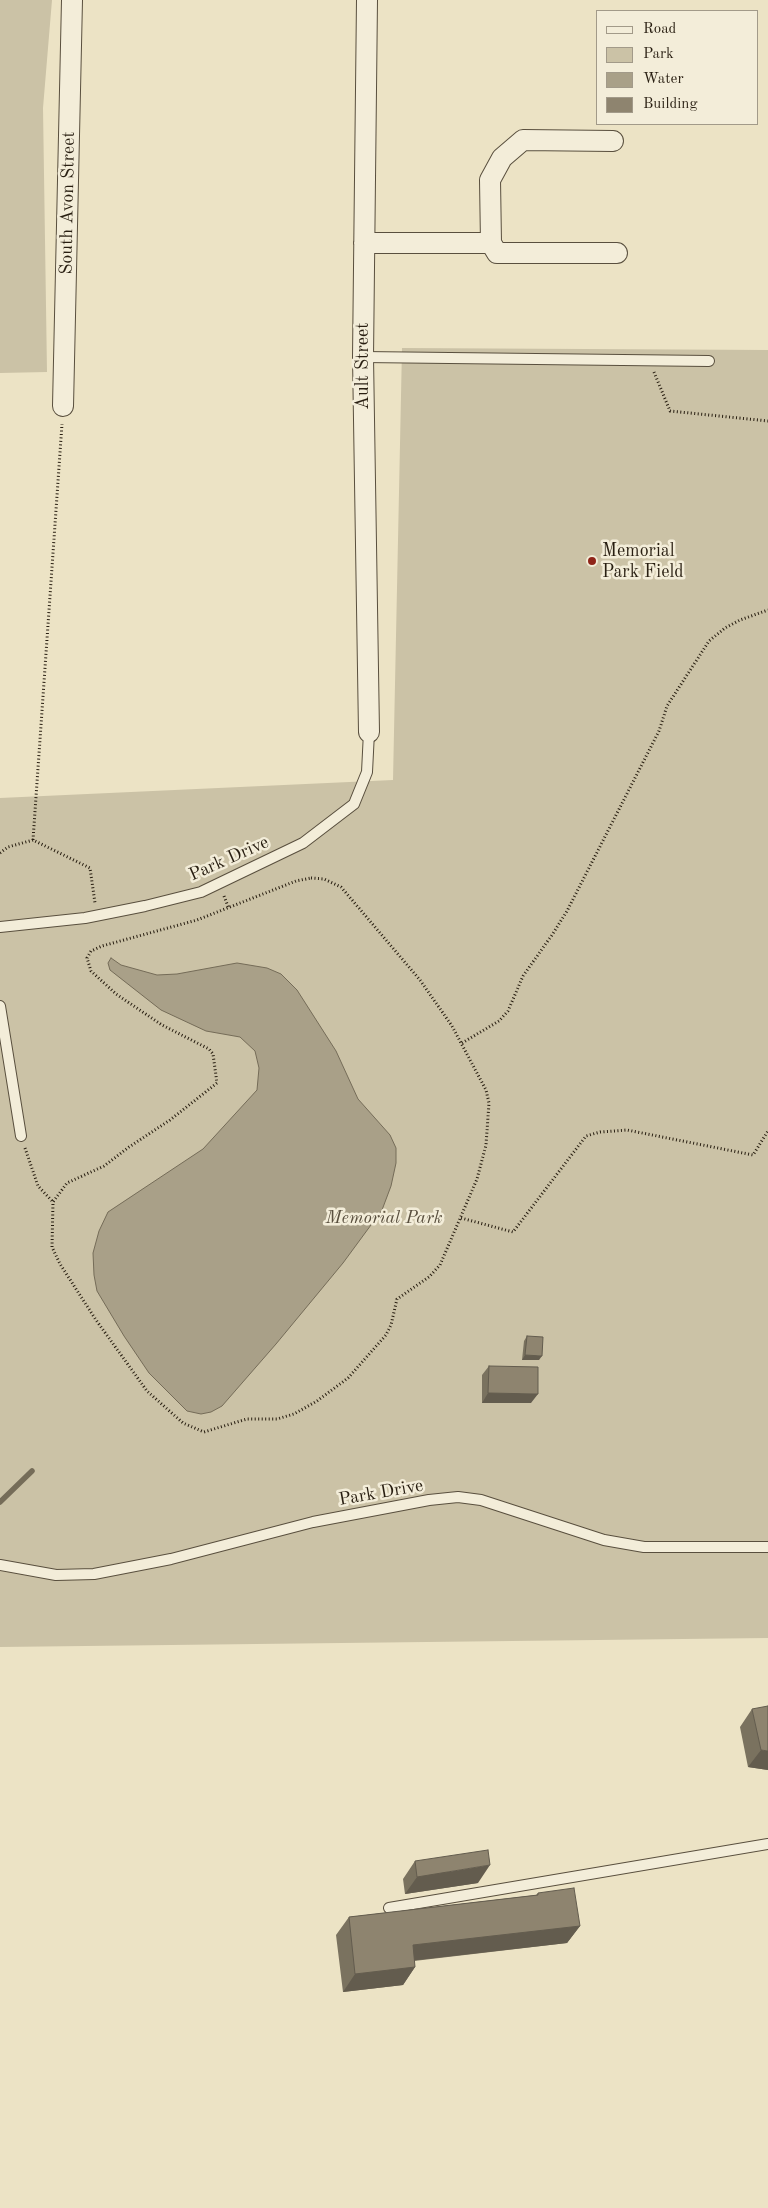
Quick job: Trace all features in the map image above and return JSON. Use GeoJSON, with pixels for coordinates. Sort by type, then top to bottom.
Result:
{"type":"FeatureCollection","features":[{"type":"Feature","properties":{"kind":"street","name":"South Avon Street"},"geometry":{"type":"LineString","coordinates":[[63,406],[72,0]]}},
{"type":"Feature","properties":{"kind":"street","name":"Ault Street"},"geometry":{"type":"LineString","coordinates":[[367,0],[363,357],[369,732]]}},
{"type":"Feature","properties":{"kind":"street"},"geometry":{"type":"LineString","coordinates":[[613,141],[523,140],[502,158],[490,180],[491,243],[497,252],[618,252]]}},
{"type":"Feature","properties":{"kind":"street"},"geometry":{"type":"LineString","coordinates":[[364,243],[491,243]]}},
{"type":"Feature","properties":{"kind":"lane"},"geometry":{"type":"LineString","coordinates":[[363,357],[709,361]]}},
{"type":"Feature","properties":{"kind":"lane","name":"Park Drive"},"geometry":{"type":"LineString","coordinates":[[0,927],[97,916],[201,892],[303,843],[354,804],[367,772],[369,732]]}},
{"type":"Feature","properties":{"kind":"lane"},"geometry":{"type":"LineString","coordinates":[[0,1006],[22,1136]]}},
{"type":"Feature","properties":{"kind":"lane","name":"Park Drive"},"geometry":{"type":"LineString","coordinates":[[0,1565],[56,1575],[94,1574],[171,1558],[313,1522],[429,1500],[458,1497],[481,1500],[604,1540],[636,1546],[768,1547]]}},
{"type":"Feature","properties":{"kind":"lane"},"geometry":{"type":"LineString","coordinates":[[388,1908],[768,1844]]}},
{"type":"Feature","properties":{"kind":"path"},"geometry":{"type":"LineString","coordinates":[[648,360],[670,411],[768,421]]}},
{"type":"Feature","properties":{"kind":"path"},"geometry":{"type":"LineString","coordinates":[[33,840],[63,406]]}},
{"type":"Feature","properties":{"kind":"path"},"geometry":{"type":"LineString","coordinates":[[462,1043],[499,1021],[508,1011],[523,976],[567,911],[659,731],[667,706],[709,641],[725,628],[740,620],[768,610]]}},
{"type":"Feature","properties":{"kind":"path"},"geometry":{"type":"LineString","coordinates":[[0,853],[8,847],[33,840],[90,868],[97,916]]}},
{"type":"Feature","properties":{"kind":"path"},"geometry":{"type":"LineString","coordinates":[[312,878],[324,879],[341,886],[379,929],[420,980],[462,1043],[486,1090],[489,1103],[486,1144],[477,1179],[440,1265],[429,1277],[398,1299],[391,1325],[386,1334],[348,1378],[317,1401],[294,1414],[277,1419],[247,1419],[204,1432],[183,1423],[147,1391],[96,1320],[60,1264],[52,1247],[53,1202],[67,1183],[104,1166],[170,1120],[217,1083],[213,1054],[209,1049],[162,1025],[116,994],[91,971],[87,958],[91,951],[102,946],[197,920],[296,882],[312,878]]}},
{"type":"Feature","properties":{"kind":"path"},"geometry":{"type":"LineString","coordinates":[[461,1218],[513,1232],[586,1136],[600,1132],[627,1130],[753,1155],[768,1131]]}},
{"type":"Feature","properties":{"kind":"path"},"geometry":{"type":"LineString","coordinates":[[22,1136],[38,1186],[53,1202]]}},
{"type":"Feature","properties":{"kind":"green space"},"geometry":{"type":"Polygon","coordinates":[[[0,0],[52,0],[43,108],[47,372],[0,373],[0,0]]]}},
{"type":"Feature","properties":{"kind":"green space","name":"Memorial Park"},"geometry":{"type":"Polygon","coordinates":[[[402,348],[768,350],[768,1638],[0,1647],[0,798],[393,780],[402,348]]]}},
{"type":"Feature","properties":{"kind":"water"},"geometry":{"type":"Polygon","coordinates":[[[111,958],[121,965],[157,975],[177,974],[237,963],[267,968],[281,974],[297,990],[336,1051],[358,1099],[390,1135],[396,1148],[396,1163],[391,1186],[382,1210],[343,1263],[276,1344],[222,1406],[211,1412],[201,1414],[187,1411],[149,1373],[97,1291],[93,1253],[99,1231],[108,1212],[203,1149],[257,1090],[259,1068],[255,1051],[240,1037],[206,1031],[161,1010],[110,970],[108,963],[111,958]]]}},
{"type":"Feature","properties":{"kind":"building"},"geometry":{"type":"Polygon","coordinates":[[[527,1336],[543,1337],[542,1356],[525,1355],[527,1336]]]}},
{"type":"Feature","properties":{"kind":"building"},"geometry":{"type":"Polygon","coordinates":[[[489,1366],[538,1367],[538,1394],[488,1393],[489,1366]]]}},
{"type":"Feature","properties":{"kind":"building"},"geometry":{"type":"Polygon","coordinates":[[[768,1706],[768,1751],[761,1750],[752,1709],[768,1706]]]}},
{"type":"Feature","properties":{"kind":"building"},"geometry":{"type":"Polygon","coordinates":[[[488,1850],[490,1865],[417,1877],[415,1861],[488,1850]]]}},
{"type":"Feature","properties":{"kind":"building"},"geometry":{"type":"Polygon","coordinates":[[[574,1888],[580,1926],[413,1945],[415,1967],[355,1974],[349,1917],[538,1895],[538,1893],[574,1888]]]}},
{"type":"Feature","properties":{"kind":"waterway"},"geometry":{"type":"LineString","coordinates":[[0,1502],[32,1471]]}},
{"type":"Feature","properties":{"kind":"place","name":"Memorial Park Field"},"geometry":{"type":"Point","coordinates":[592,561]}}]}
